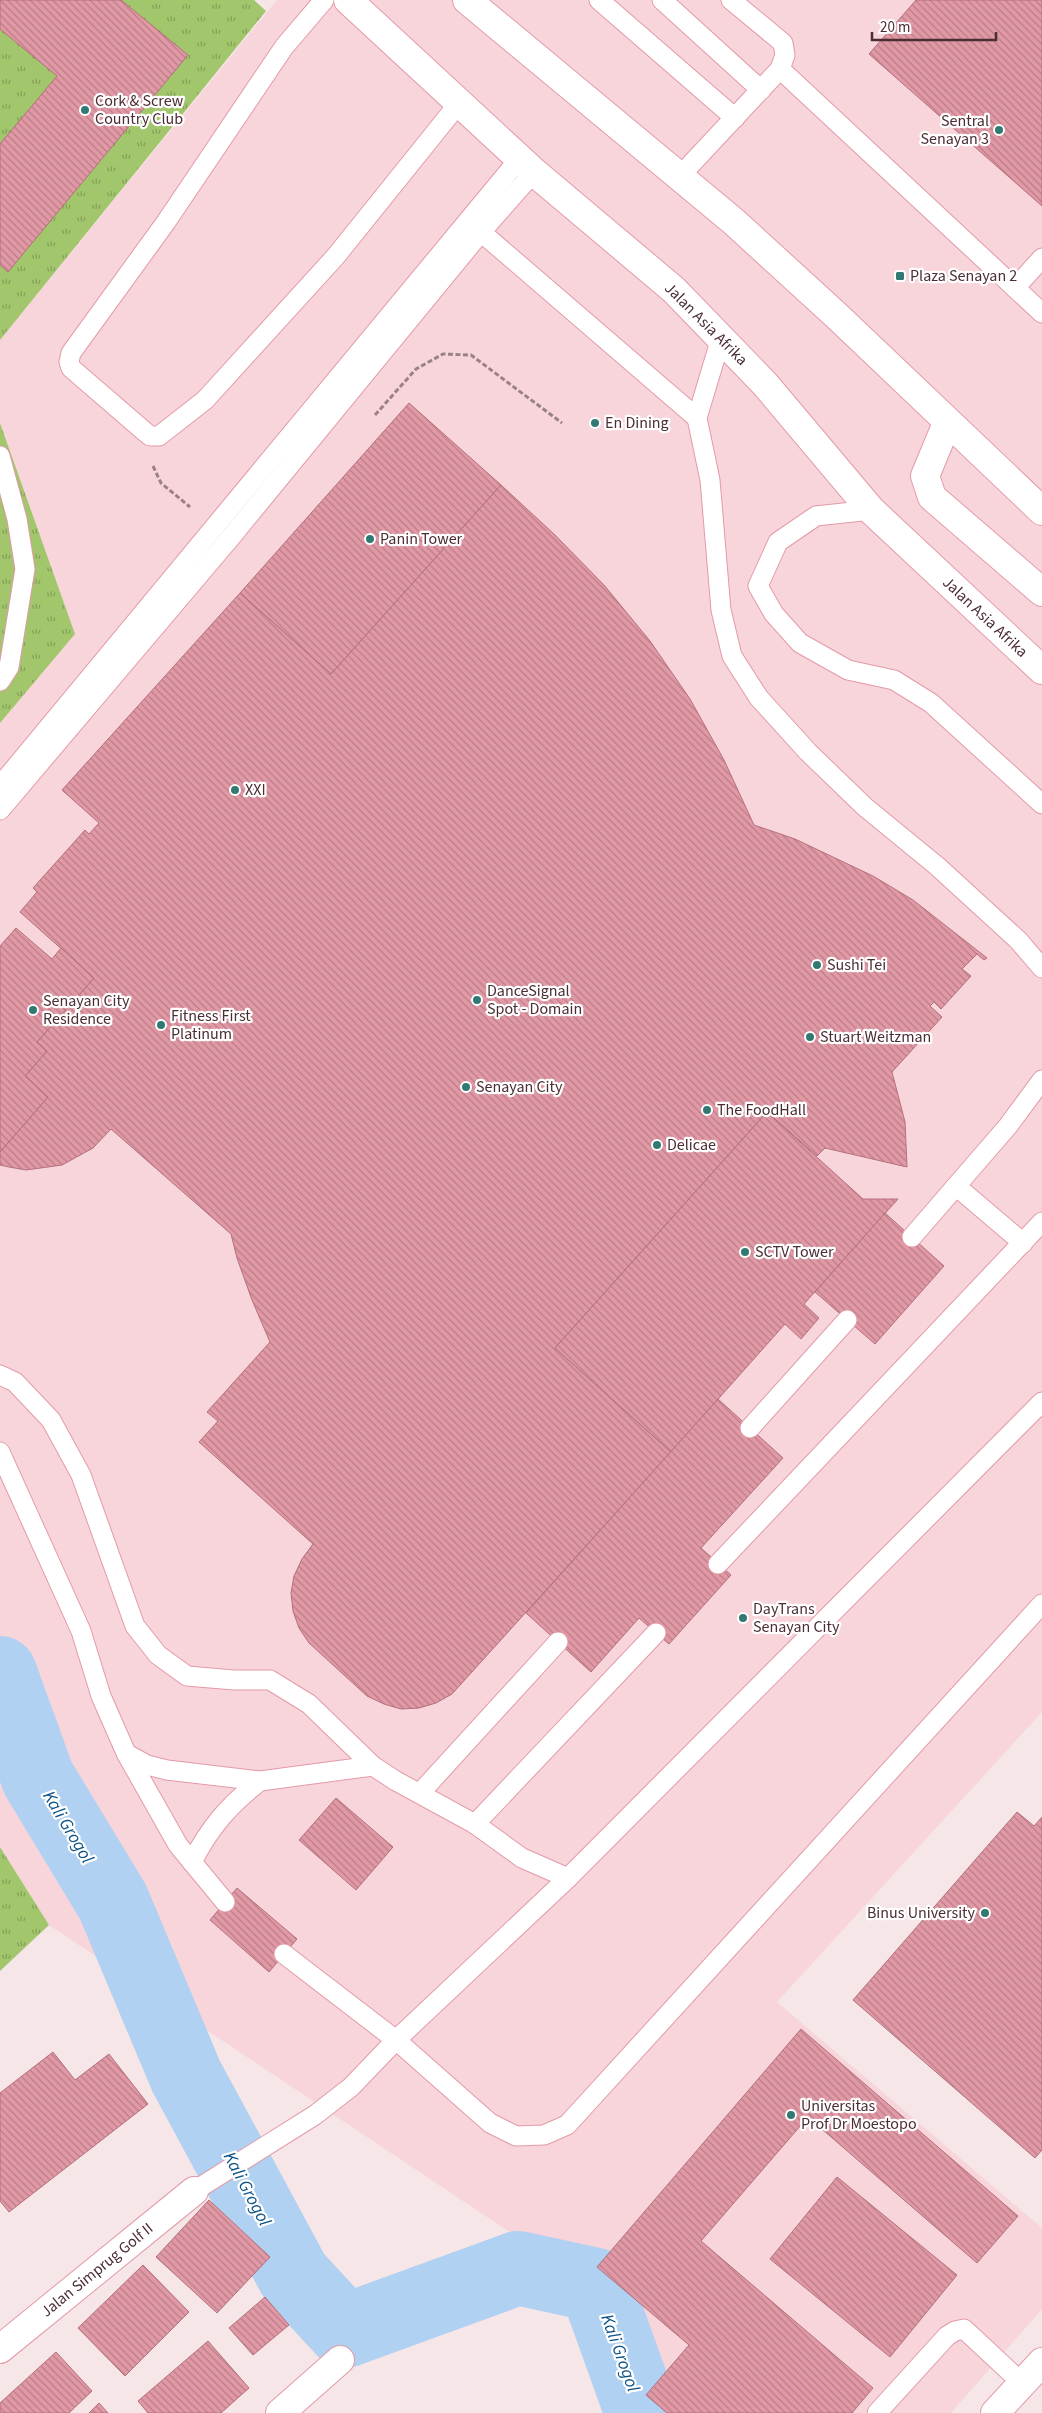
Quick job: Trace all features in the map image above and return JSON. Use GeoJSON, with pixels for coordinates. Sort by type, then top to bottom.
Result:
{"type":"FeatureCollection","features":[{"type":"Feature","properties":{"kind":"main road","name":"Jalan Asia Afrika"},"geometry":{"type":"LineString","coordinates":[[348,0],[527,165],[674,290],[765,384],[871,510],[1042,670]]}},
{"type":"Feature","properties":{"kind":"main road"},"geometry":{"type":"LineString","coordinates":[[467,0],[680,176],[837,316],[947,423],[1038,499]]}},
{"type":"Feature","properties":{"kind":"main road"},"geometry":{"type":"LineString","coordinates":[[947,423],[925,476],[932,497],[1042,592]]}},
{"type":"Feature","properties":{"kind":"main road","name":"Jalan Simprug Golf II"},"geometry":{"type":"LineString","coordinates":[[0,2349],[194,2192]]}},
{"type":"Feature","properties":{"kind":"main road"},"geometry":{"type":"LineString","coordinates":[[280,2413],[340,2360]]}},
{"type":"Feature","properties":{"kind":"main road"},"geometry":{"type":"LineString","coordinates":[[996,2413],[1033,2375]]}},
{"type":"Feature","properties":{"kind":"lane"},"geometry":{"type":"LineString","coordinates":[[324,0],[284,47],[166,222],[71,353],[69,362],[71,368],[150,436],[159,436],[205,400],[336,256],[459,102]]}},
{"type":"Feature","properties":{"kind":"lane"},"geometry":{"type":"LineString","coordinates":[[599,0],[735,118]]}},
{"type":"Feature","properties":{"kind":"lane"},"geometry":{"type":"LineString","coordinates":[[662,0],[761,90]]}},
{"type":"Feature","properties":{"kind":"lane"},"geometry":{"type":"LineString","coordinates":[[680,176],[780,69],[785,56],[782,43],[731,0]]}},
{"type":"Feature","properties":{"kind":"lane"},"geometry":{"type":"LineString","coordinates":[[780,69],[1042,313]]}},
{"type":"Feature","properties":{"kind":"lane"},"geometry":{"type":"LineString","coordinates":[[0,810],[231,537],[481,232],[527,165]]}},
{"type":"Feature","properties":{"kind":"lane"},"geometry":{"type":"LineString","coordinates":[[0,786],[527,165]]}},
{"type":"Feature","properties":{"kind":"lane"},"geometry":{"type":"LineString","coordinates":[[481,232],[697,418]]}},
{"type":"Feature","properties":{"kind":"lane"},"geometry":{"type":"LineString","coordinates":[[1016,288],[1042,258]]}},
{"type":"Feature","properties":{"kind":"lane"},"geometry":{"type":"LineString","coordinates":[[721,338],[697,418],[710,480],[721,610],[732,656],[759,698],[808,752],[865,807],[937,866],[1042,961]]}},
{"type":"Feature","properties":{"kind":"lane"},"geometry":{"type":"LineString","coordinates":[[0,456],[17,519],[26,569],[9,667],[0,681]]}},
{"type":"Feature","properties":{"kind":"lane"},"geometry":{"type":"LineString","coordinates":[[871,510],[816,516],[778,542],[758,586],[774,614],[800,642],[848,670],[894,680],[931,703],[1042,804]]}},
{"type":"Feature","properties":{"kind":"lane"},"geometry":{"type":"LineString","coordinates":[[1018,940],[1042,968]]}},
{"type":"Feature","properties":{"kind":"lane"},"geometry":{"type":"LineString","coordinates":[[912,1237],[1008,1126],[1042,1080]]}},
{"type":"Feature","properties":{"kind":"lane"},"geometry":{"type":"LineString","coordinates":[[956,1186],[1022,1243]]}},
{"type":"Feature","properties":{"kind":"lane"},"geometry":{"type":"LineString","coordinates":[[718,1564],[1042,1222]]}},
{"type":"Feature","properties":{"kind":"lane"},"geometry":{"type":"LineString","coordinates":[[750,1428],[847,1320]]}},
{"type":"Feature","properties":{"kind":"lane"},"geometry":{"type":"LineString","coordinates":[[0,1375],[15,1382],[51,1420],[81,1475],[135,1626],[158,1655],[188,1676],[234,1680],[270,1680],[309,1704],[373,1766],[475,1824],[522,1858],[568,1878]]}},
{"type":"Feature","properties":{"kind":"lane"},"geometry":{"type":"LineString","coordinates":[[194,2192],[315,2115],[351,2087],[396,2040],[568,1878],[1042,1402]]}},
{"type":"Feature","properties":{"kind":"lane"},"geometry":{"type":"LineString","coordinates":[[0,1452],[81,1631],[100,1696],[126,1754],[178,1845],[225,1902]]}},
{"type":"Feature","properties":{"kind":"lane"},"geometry":{"type":"LineString","coordinates":[[284,1954],[396,2040],[490,2123],[516,2136],[544,2135],[567,2125],[1042,1604]]}},
{"type":"Feature","properties":{"kind":"lane"},"geometry":{"type":"LineString","coordinates":[[475,1824],[656,1633]]}},
{"type":"Feature","properties":{"kind":"lane"},"geometry":{"type":"LineString","coordinates":[[420,1793],[558,1642]]}},
{"type":"Feature","properties":{"kind":"lane"},"geometry":{"type":"LineString","coordinates":[[126,1754],[147,1765],[167,1770],[260,1781],[373,1766]]}},
{"type":"Feature","properties":{"kind":"lane"},"geometry":{"type":"LineString","coordinates":[[192,1862],[207,1834],[241,1796],[260,1781]]}},
{"type":"Feature","properties":{"kind":"lane"},"geometry":{"type":"LineString","coordinates":[[877,2413],[947,2336],[955,2331],[964,2329],[1033,2375]]}},
{"type":"Feature","properties":{"kind":"shaded area"},"geometry":{"type":"Polygon","coordinates":[[[277,0],[1042,0],[1042,1712],[777,2002],[1042,2228],[1042,2309],[951,2413],[606,2413],[544,2255],[49,1925],[0,1847],[0,723],[75,634],[0,423],[0,340],[277,0]]]}},
{"type":"Feature","properties":{"kind":"green space"},"geometry":{"type":"Polygon","coordinates":[[[0,0],[254,0],[266,11],[0,340],[0,0]]]}},
{"type":"Feature","properties":{"kind":"green space"},"geometry":{"type":"Polygon","coordinates":[[[0,423],[75,634],[0,723],[0,423]]]}},
{"type":"Feature","properties":{"kind":"green space"},"geometry":{"type":"Polygon","coordinates":[[[0,1847],[49,1925],[0,1971],[0,1847]]]}},
{"type":"Feature","properties":{"kind":"building","name":"Cork & Screw Country Club"},"geometry":{"type":"Polygon","coordinates":[[[0,0],[121,0],[188,55],[8,272],[0,265],[0,144],[57,76],[0,29],[0,0]]]}},
{"type":"Feature","properties":{"kind":"building","name":"Sentral Senayan 3"},"geometry":{"type":"Polygon","coordinates":[[[916,0],[1042,0],[1042,206],[869,54],[916,0]]]}},
{"type":"Feature","properties":{"kind":"building","name":"Panin Tower"},"geometry":{"type":"Polygon","coordinates":[[[409,403],[501,485],[331,674],[240,593],[409,403]]]}},
{"type":"Feature","properties":{"kind":"building","name":"Senayan City"},"geometry":{"type":"Polygon","coordinates":[[[501,485],[554,534],[604,585],[650,641],[690,699],[724,760],[754,825],[795,839],[873,876],[913,900],[987,958],[984,960],[977,954],[962,969],[971,976],[941,1009],[934,1002],[930,1006],[942,1017],[892,1072],[905,1122],[907,1167],[825,1148],[817,1156],[767,1112],[555,1348],[671,1452],[452,1694],[436,1703],[419,1708],[401,1709],[367,1696],[309,1643],[299,1628],[293,1611],[291,1593],[294,1576],[302,1559],[313,1544],[199,1442],[218,1421],[207,1412],[270,1342],[252,1300],[237,1258],[231,1234],[111,1129],[93,1148],[62,1165],[26,1170],[9,1167],[0,1165],[0,1152],[48,1097],[25,1076],[47,1051],[37,1042],[94,978],[20,912],[37,892],[33,888],[85,830],[89,834],[99,823],[62,790],[240,593],[331,674],[501,485]]]}},
{"type":"Feature","properties":{"kind":"building","name":"Senayan City Residence"},"geometry":{"type":"Polygon","coordinates":[[[16,928],[52,959],[61,948],[94,978],[37,1042],[47,1051],[25,1076],[48,1097],[0,1152],[0,946],[16,928]]]}},
{"type":"Feature","properties":{"kind":"building","name":"SCTV Tower"},"geometry":{"type":"Polygon","coordinates":[[[767,1112],[863,1199],[898,1199],[804,1304],[819,1318],[801,1339],[785,1324],[671,1452],[555,1348],[767,1112]]]}},
{"type":"Feature","properties":{"kind":"building"},"geometry":{"type":"Polygon","coordinates":[[[885,1213],[944,1266],[875,1344],[815,1292],[885,1213]]]}},
{"type":"Feature","properties":{"kind":"building"},"geometry":{"type":"Polygon","coordinates":[[[718,1399],[783,1458],[701,1548],[731,1575],[669,1644],[639,1618],[591,1672],[526,1613],[718,1399]]]}},
{"type":"Feature","properties":{"kind":"building"},"geometry":{"type":"Polygon","coordinates":[[[336,1798],[393,1847],[356,1890],[299,1840],[336,1798]]]}},
{"type":"Feature","properties":{"kind":"building","name":"Binus University"},"geometry":{"type":"Polygon","coordinates":[[[1017,1812],[1034,1826],[1042,1817],[1042,2150],[1035,2158],[853,2000],[1017,1812]]]}},
{"type":"Feature","properties":{"kind":"building"},"geometry":{"type":"Polygon","coordinates":[[[237,1888],[297,1939],[269,1972],[210,1920],[237,1888]]]}},
{"type":"Feature","properties":{"kind":"building"},"geometry":{"type":"Polygon","coordinates":[[[801,2029],[1018,2216],[977,2263],[808,2117],[701,2241],[873,2388],[852,2413],[667,2413],[646,2395],[689,2345],[597,2267],[801,2029]]]}},
{"type":"Feature","properties":{"kind":"building"},"geometry":{"type":"Polygon","coordinates":[[[53,2052],[75,2080],[109,2054],[148,2104],[9,2212],[0,2201],[0,2093],[53,2052]]]}},
{"type":"Feature","properties":{"kind":"building"},"geometry":{"type":"Polygon","coordinates":[[[837,2177],[957,2275],[890,2357],[770,2259],[837,2177]]]}},
{"type":"Feature","properties":{"kind":"building"},"geometry":{"type":"Polygon","coordinates":[[[209,2200],[270,2257],[217,2313],[156,2257],[209,2200]]]}},
{"type":"Feature","properties":{"kind":"building"},"geometry":{"type":"Polygon","coordinates":[[[143,2265],[189,2312],[125,2376],[78,2328],[143,2265]]]}},
{"type":"Feature","properties":{"kind":"building"},"geometry":{"type":"Polygon","coordinates":[[[265,2297],[289,2325],[253,2355],[229,2328],[265,2297]]]}},
{"type":"Feature","properties":{"kind":"building"},"geometry":{"type":"Polygon","coordinates":[[[208,2341],[249,2388],[221,2413],[148,2413],[138,2401],[208,2341]]]}},
{"type":"Feature","properties":{"kind":"building"},"geometry":{"type":"Polygon","coordinates":[[[56,2352],[92,2391],[69,2413],[0,2413],[0,2403],[56,2352]]]}},
{"type":"Feature","properties":{"kind":"building"},"geometry":{"type":"Polygon","coordinates":[[[99,2403],[108,2413],[89,2413],[99,2403]]]}},
{"type":"Feature","properties":{"kind":"waterway","name":"Kali Grogol"},"geometry":{"type":"LineString","coordinates":[[0,1673],[38,1778],[113,1902],[186,2076],[294,2276],[345,2331],[518,2268],[596,2285],[642,2413]]}},
{"type":"Feature","properties":{"kind":"place","name":"Cork & Screw Country Club"},"geometry":{"type":"Point","coordinates":[85,110]}},
{"type":"Feature","properties":{"kind":"place","name":"Sentral Senayan 3"},"geometry":{"type":"Point","coordinates":[999,130]}},
{"type":"Feature","properties":{"kind":"place","name":"Plaza Senayan 2"},"geometry":{"type":"Point","coordinates":[900,276]}},
{"type":"Feature","properties":{"kind":"place","name":"En Dining"},"geometry":{"type":"Point","coordinates":[595,423]}},
{"type":"Feature","properties":{"kind":"place","name":"Panin Tower"},"geometry":{"type":"Point","coordinates":[370,539]}},
{"type":"Feature","properties":{"kind":"place","name":"XXI"},"geometry":{"type":"Point","coordinates":[235,790]}},
{"type":"Feature","properties":{"kind":"place","name":"Sushi Tei"},"geometry":{"type":"Point","coordinates":[817,965]}},
{"type":"Feature","properties":{"kind":"place","name":"DanceSignal Spot - Domain"},"geometry":{"type":"Point","coordinates":[477,1000]}},
{"type":"Feature","properties":{"kind":"place","name":"Senayan City Residence"},"geometry":{"type":"Point","coordinates":[33,1010]}},
{"type":"Feature","properties":{"kind":"place","name":"Fitness First Platinum"},"geometry":{"type":"Point","coordinates":[161,1025]}},
{"type":"Feature","properties":{"kind":"place","name":"Stuart Weitzman"},"geometry":{"type":"Point","coordinates":[810,1037]}},
{"type":"Feature","properties":{"kind":"place","name":"Senayan City"},"geometry":{"type":"Point","coordinates":[466,1087]}},
{"type":"Feature","properties":{"kind":"place","name":"The FoodHall"},"geometry":{"type":"Point","coordinates":[707,1110]}},
{"type":"Feature","properties":{"kind":"place","name":"Delicae"},"geometry":{"type":"Point","coordinates":[657,1145]}},
{"type":"Feature","properties":{"kind":"place","name":"SCTV Tower"},"geometry":{"type":"Point","coordinates":[745,1252]}},
{"type":"Feature","properties":{"kind":"place","name":"DayTrans Senayan City"},"geometry":{"type":"Point","coordinates":[743,1618]}},
{"type":"Feature","properties":{"kind":"place","name":"Binus University"},"geometry":{"type":"Point","coordinates":[985,1913]}},
{"type":"Feature","properties":{"kind":"place","name":"Universitas Prof Dr Moestopo"},"geometry":{"type":"Point","coordinates":[791,2115]}}]}
